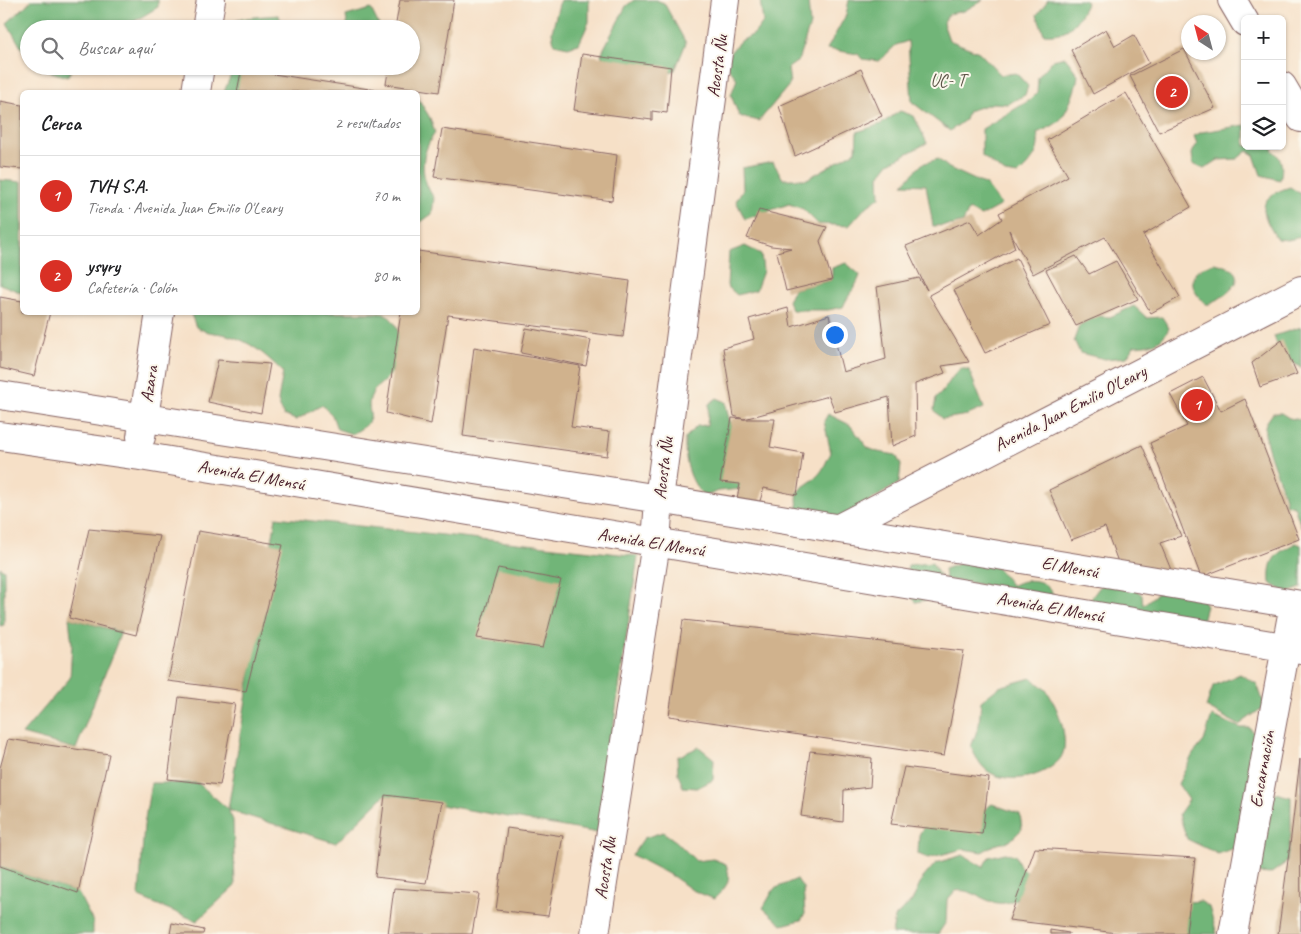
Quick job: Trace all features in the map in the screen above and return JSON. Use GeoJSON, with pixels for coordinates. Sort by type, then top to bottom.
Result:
{"type":"FeatureCollection","features":[{"type":"Feature","properties":{"kind":"street"},"geometry":{"type":"LineString","coordinates":[[208,20],[211,0]]}},
{"type":"Feature","properties":{"kind":"street","name":"Acosta Ñu"},"geometry":{"type":"LineString","coordinates":[[595,934],[656,543],[659,499],[725,0]]}},
{"type":"Feature","properties":{"kind":"street"},"geometry":{"type":"LineString","coordinates":[[1232,0],[1241,15]]}},
{"type":"Feature","properties":{"kind":"street"},"geometry":{"type":"LineString","coordinates":[[196,90],[199,75]]}},
{"type":"Feature","properties":{"kind":"street"},"geometry":{"type":"LineString","coordinates":[[1286,93],[1301,118]]}},
{"type":"Feature","properties":{"kind":"street","name":"Avenida Juan Emilio O'Leary"},"geometry":{"type":"LineString","coordinates":[[839,528],[1301,290]]}},
{"type":"Feature","properties":{"kind":"street","name":"Azara"},"geometry":{"type":"LineString","coordinates":[[140,456],[143,418],[160,315]]}},
{"type":"Feature","properties":{"kind":"street"},"geometry":{"type":"LineString","coordinates":[[0,395],[839,528],[832,570]]}},
{"type":"Feature","properties":{"kind":"street","name":"Avenida El Mensú"},"geometry":{"type":"LineString","coordinates":[[0,436],[140,456],[656,543],[832,570],[1293,649]]}},
{"type":"Feature","properties":{"kind":"street","name":"El Mensú"},"geometry":{"type":"LineString","coordinates":[[839,528],[1297,605]]}},
{"type":"Feature","properties":{"kind":"street","name":"Encarnación"},"geometry":{"type":"LineString","coordinates":[[1233,934],[1293,649],[1297,605]]}},
{"type":"Feature","properties":{"kind":"green space"},"geometry":{"type":"Polygon","coordinates":[[[32,0],[158,0],[158,7],[137,20],[20,20],[20,46],[7,23],[32,0]]]}},
{"type":"Feature","properties":{"kind":"green space"},"geometry":{"type":"Polygon","coordinates":[[[560,0],[589,0],[589,22],[579,44],[568,47],[554,44],[552,32],[560,0]]]}},
{"type":"Feature","properties":{"kind":"green space"},"geometry":{"type":"Polygon","coordinates":[[[634,0],[656,0],[664,3],[686,43],[675,70],[647,83],[615,86],[601,54],[626,6],[634,0]]]}},
{"type":"Feature","properties":{"kind":"green space"},"geometry":{"type":"Polygon","coordinates":[[[760,0],[808,0],[810,25],[798,61],[788,68],[790,84],[759,121],[739,116],[731,95],[737,79],[723,61],[739,42],[754,34],[763,22],[760,0]]]}},
{"type":"Feature","properties":{"kind":"green space","name":"UC- T"},"geometry":{"type":"Polygon","coordinates":[[[849,0],[983,0],[964,11],[949,14],[943,23],[949,40],[979,52],[1001,75],[1016,73],[1028,86],[1025,95],[1007,104],[993,103],[968,111],[965,120],[950,131],[912,102],[908,41],[896,45],[879,61],[862,59],[858,54],[827,49],[846,15],[849,0]]]}},
{"type":"Feature","properties":{"kind":"green space"},"geometry":{"type":"Polygon","coordinates":[[[1048,0],[1083,0],[1087,2],[1080,16],[1071,27],[1060,33],[1044,34],[1037,15],[1048,0]]]}},
{"type":"Feature","properties":{"kind":"green space"},"geometry":{"type":"Polygon","coordinates":[[[371,9],[376,20],[347,20],[346,16],[371,9]]]}},
{"type":"Feature","properties":{"kind":"green space"},"geometry":{"type":"Polygon","coordinates":[[[278,15],[281,20],[238,20],[278,15]]]}},
{"type":"Feature","properties":{"kind":"green space","name":"UC- T"},"geometry":{"type":"Polygon","coordinates":[[[1065,57],[1078,75],[1074,93],[1068,107],[1058,122],[1037,133],[1038,146],[1034,157],[1027,166],[1018,175],[1005,173],[982,156],[982,129],[1030,100],[1037,93],[1038,77],[1053,60],[1065,57]]]}},
{"type":"Feature","properties":{"kind":"green space"},"geometry":{"type":"Polygon","coordinates":[[[231,75],[242,75],[238,90],[225,90],[231,75]]]}},
{"type":"Feature","properties":{"kind":"green space"},"geometry":{"type":"Polygon","coordinates":[[[420,101],[430,118],[435,133],[426,149],[423,165],[426,182],[434,198],[432,214],[420,223],[420,101]]]}},
{"type":"Feature","properties":{"kind":"green space","name":"UC- T"},"geometry":{"type":"Polygon","coordinates":[[[900,111],[914,116],[927,143],[889,163],[879,176],[880,197],[865,208],[849,226],[818,224],[803,209],[789,204],[745,219],[736,201],[743,189],[742,168],[773,162],[783,179],[807,179],[856,151],[857,132],[881,124],[900,111]]]}},
{"type":"Feature","properties":{"kind":"green space"},"geometry":{"type":"Polygon","coordinates":[[[1241,126],[1241,150],[1272,150],[1276,153],[1281,164],[1280,180],[1261,175],[1254,155],[1247,151],[1237,159],[1218,160],[1204,169],[1193,164],[1192,153],[1197,144],[1194,136],[1202,132],[1241,126]]]}},
{"type":"Feature","properties":{"kind":"green space"},"geometry":{"type":"Polygon","coordinates":[[[938,159],[949,168],[986,185],[1001,205],[981,216],[969,210],[963,222],[953,225],[933,226],[926,185],[903,184],[922,164],[938,159]]]}},
{"type":"Feature","properties":{"kind":"green space"},"geometry":{"type":"Polygon","coordinates":[[[0,180],[20,182],[20,292],[0,284],[0,180]]]}},
{"type":"Feature","properties":{"kind":"green space"},"geometry":{"type":"Polygon","coordinates":[[[1290,187],[1301,194],[1301,237],[1288,240],[1277,239],[1267,221],[1264,207],[1266,201],[1271,196],[1278,191],[1290,187]]]}},
{"type":"Feature","properties":{"kind":"green space"},"geometry":{"type":"Polygon","coordinates":[[[745,246],[761,254],[763,271],[756,290],[737,295],[727,286],[729,252],[745,246]]]}},
{"type":"Feature","properties":{"kind":"green space"},"geometry":{"type":"Polygon","coordinates":[[[846,263],[860,275],[843,307],[828,310],[792,310],[788,301],[794,289],[832,280],[832,268],[846,263]]]}},
{"type":"Feature","properties":{"kind":"green space"},"geometry":{"type":"Polygon","coordinates":[[[1214,263],[1235,271],[1237,277],[1232,289],[1208,305],[1194,289],[1193,280],[1198,270],[1214,263]]]}},
{"type":"Feature","properties":{"kind":"green space"},"geometry":{"type":"Polygon","coordinates":[[[1134,306],[1147,318],[1162,317],[1169,328],[1163,337],[1154,343],[1134,346],[1127,357],[1105,359],[1080,353],[1074,340],[1079,326],[1094,316],[1110,317],[1134,306]]]}},
{"type":"Feature","properties":{"kind":"green space"},"geometry":{"type":"Polygon","coordinates":[[[191,315],[386,315],[396,326],[400,343],[397,361],[393,370],[372,394],[369,406],[370,419],[362,428],[352,434],[337,429],[332,415],[322,405],[296,420],[283,415],[278,401],[283,372],[264,354],[243,341],[227,335],[204,331],[196,327],[191,315]]]}},
{"type":"Feature","properties":{"kind":"green space"},"geometry":{"type":"Polygon","coordinates":[[[1301,327],[1301,368],[1280,353],[1274,336],[1301,327]]]}},
{"type":"Feature","properties":{"kind":"green space"},"geometry":{"type":"Polygon","coordinates":[[[961,368],[969,370],[984,408],[968,415],[942,419],[934,410],[936,398],[961,368]]]}},
{"type":"Feature","properties":{"kind":"green space"},"geometry":{"type":"Polygon","coordinates":[[[717,398],[726,402],[734,436],[741,489],[719,491],[704,496],[691,477],[685,454],[685,438],[697,426],[707,425],[709,404],[717,398]]]}},
{"type":"Feature","properties":{"kind":"green space"},"geometry":{"type":"Polygon","coordinates":[[[1273,413],[1281,413],[1289,418],[1301,420],[1301,527],[1294,506],[1286,504],[1266,440],[1266,423],[1273,413]]]}},
{"type":"Feature","properties":{"kind":"green space"},"geometry":{"type":"Polygon","coordinates":[[[828,414],[850,425],[868,448],[896,455],[901,465],[899,483],[842,518],[799,514],[797,504],[800,489],[821,472],[831,453],[824,421],[828,414]]]}},
{"type":"Feature","properties":{"kind":"green space"},"geometry":{"type":"Polygon","coordinates":[[[276,517],[638,556],[598,833],[385,795],[336,843],[228,810],[233,820],[235,886],[197,921],[139,897],[144,825],[151,783],[198,783],[228,809],[276,517]]]}},
{"type":"Feature","properties":{"kind":"green space"},"geometry":{"type":"Polygon","coordinates":[[[1296,543],[1301,545],[1301,588],[1287,593],[1270,583],[1270,568],[1278,554],[1296,543]]]}},
{"type":"Feature","properties":{"kind":"green space"},"geometry":{"type":"Polygon","coordinates":[[[979,557],[989,561],[1012,586],[1029,580],[1040,582],[1046,585],[1054,596],[945,579],[944,569],[979,557]]]}},
{"type":"Feature","properties":{"kind":"green space"},"geometry":{"type":"Polygon","coordinates":[[[932,563],[942,580],[936,598],[916,602],[904,590],[908,565],[932,563]]]}},
{"type":"Feature","properties":{"kind":"green space"},"geometry":{"type":"Polygon","coordinates":[[[0,567],[4,570],[4,625],[0,626],[0,567]]]}},
{"type":"Feature","properties":{"kind":"green space"},"geometry":{"type":"Polygon","coordinates":[[[1194,581],[1206,606],[1201,624],[1089,601],[1102,584],[1129,583],[1142,595],[1143,605],[1160,591],[1194,581]]]}},
{"type":"Feature","properties":{"kind":"green space"},"geometry":{"type":"Polygon","coordinates":[[[69,618],[121,632],[76,749],[22,734],[70,678],[72,644],[69,618]]]}},
{"type":"Feature","properties":{"kind":"green space"},"geometry":{"type":"Polygon","coordinates":[[[1240,674],[1257,684],[1265,706],[1239,725],[1206,707],[1213,686],[1240,674]]]}},
{"type":"Feature","properties":{"kind":"green space"},"geometry":{"type":"Polygon","coordinates":[[[1031,678],[1046,690],[1055,704],[1064,734],[1063,752],[1060,759],[1054,765],[1036,774],[1017,778],[997,776],[983,767],[971,747],[979,725],[981,701],[999,687],[1031,678]]]}},
{"type":"Feature","properties":{"kind":"green space"},"geometry":{"type":"Polygon","coordinates":[[[1212,716],[1241,728],[1250,728],[1265,749],[1251,805],[1275,793],[1291,797],[1291,833],[1287,862],[1270,874],[1249,872],[1235,848],[1218,854],[1187,839],[1179,814],[1189,800],[1178,784],[1193,754],[1204,741],[1212,716]]]}},
{"type":"Feature","properties":{"kind":"green space"},"geometry":{"type":"Polygon","coordinates":[[[699,747],[714,759],[713,780],[697,788],[683,787],[678,774],[677,757],[699,747]]]}},
{"type":"Feature","properties":{"kind":"green space"},"geometry":{"type":"Polygon","coordinates":[[[992,804],[1020,814],[1022,829],[1010,841],[994,845],[982,852],[963,849],[928,858],[918,854],[919,835],[926,822],[975,816],[992,804]]]}},
{"type":"Feature","properties":{"kind":"green space"},"geometry":{"type":"Polygon","coordinates":[[[663,832],[677,842],[696,861],[713,859],[726,864],[727,883],[714,899],[692,890],[674,877],[632,855],[644,838],[663,832]]]}},
{"type":"Feature","properties":{"kind":"green space"},"geometry":{"type":"Polygon","coordinates":[[[1005,853],[1015,855],[1021,868],[1034,877],[1021,896],[1005,903],[998,903],[970,892],[955,891],[947,900],[946,922],[938,934],[892,934],[895,917],[912,901],[923,878],[936,863],[963,855],[983,867],[989,857],[1005,853]]]}},
{"type":"Feature","properties":{"kind":"green space"},"geometry":{"type":"Polygon","coordinates":[[[0,866],[78,893],[93,922],[93,934],[0,934],[0,866]]]}},
{"type":"Feature","properties":{"kind":"green space"},"geometry":{"type":"Polygon","coordinates":[[[797,879],[803,888],[805,914],[801,920],[782,925],[763,908],[774,889],[797,879]]]}},
{"type":"Feature","properties":{"kind":"green space"},"geometry":{"type":"Polygon","coordinates":[[[1200,901],[1209,907],[1217,934],[1164,934],[1178,903],[1200,901]]]}},
{"type":"Feature","properties":{"kind":"building"},"geometry":{"type":"Polygon","coordinates":[[[400,0],[454,0],[439,92],[386,84],[388,75],[420,75],[420,20],[397,20],[400,0]]]}},
{"type":"Feature","properties":{"kind":"building"},"geometry":{"type":"Polygon","coordinates":[[[1106,29],[1115,46],[1134,35],[1149,63],[1093,94],[1071,50],[1106,29]]]}},
{"type":"Feature","properties":{"kind":"building"},"geometry":{"type":"Polygon","coordinates":[[[1181,50],[1181,60],[1190,60],[1215,108],[1159,132],[1130,76],[1181,50]]]}},
{"type":"Feature","properties":{"kind":"building"},"geometry":{"type":"Polygon","coordinates":[[[582,54],[671,67],[667,113],[652,111],[652,120],[574,110],[582,54]]]}},
{"type":"Feature","properties":{"kind":"building"},"geometry":{"type":"Polygon","coordinates":[[[861,69],[882,116],[795,156],[779,106],[861,69]]]}},
{"type":"Feature","properties":{"kind":"building"},"geometry":{"type":"Polygon","coordinates":[[[240,75],[280,75],[376,90],[237,90],[240,75]]]}},
{"type":"Feature","properties":{"kind":"building"},"geometry":{"type":"Polygon","coordinates":[[[1126,93],[1191,207],[1143,235],[1180,297],[1151,313],[1105,237],[1033,274],[1009,230],[1015,248],[929,295],[969,362],[942,366],[945,373],[915,384],[916,436],[892,446],[889,397],[835,412],[829,396],[744,419],[734,416],[723,348],[754,339],[749,319],[788,308],[791,327],[829,315],[843,372],[886,359],[877,287],[919,278],[927,290],[906,246],[970,220],[979,235],[1002,219],[999,213],[1068,176],[1047,140],[1126,93]]]}},
{"type":"Feature","properties":{"kind":"building"},"geometry":{"type":"Polygon","coordinates":[[[0,101],[20,105],[20,169],[0,167],[0,101]]]}},
{"type":"Feature","properties":{"kind":"building"},"geometry":{"type":"Polygon","coordinates":[[[442,129],[617,155],[612,201],[434,177],[442,129]]]}},
{"type":"Feature","properties":{"kind":"building"},"geometry":{"type":"Polygon","coordinates":[[[759,210],[827,227],[820,241],[832,280],[786,291],[777,252],[791,248],[771,246],[747,238],[759,210]]]}},
{"type":"Feature","properties":{"kind":"building"},"geometry":{"type":"Polygon","coordinates":[[[420,251],[630,281],[623,337],[448,315],[431,424],[386,413],[401,315],[420,315],[420,251]]]}},
{"type":"Feature","properties":{"kind":"building"},"geometry":{"type":"Polygon","coordinates":[[[1076,256],[1089,274],[1116,261],[1138,299],[1076,326],[1046,270],[1076,256]]]}},
{"type":"Feature","properties":{"kind":"building"},"geometry":{"type":"Polygon","coordinates":[[[1017,258],[1050,325],[985,353],[954,290],[1017,258]]]}},
{"type":"Feature","properties":{"kind":"building"},"geometry":{"type":"Polygon","coordinates":[[[0,297],[20,301],[20,315],[49,315],[34,376],[0,368],[0,297]]]}},
{"type":"Feature","properties":{"kind":"building"},"geometry":{"type":"Polygon","coordinates":[[[526,328],[591,340],[586,366],[521,353],[526,328]]]}},
{"type":"Feature","properties":{"kind":"building"},"geometry":{"type":"Polygon","coordinates":[[[1282,340],[1297,374],[1260,387],[1252,363],[1282,340]]]}},
{"type":"Feature","properties":{"kind":"building"},"geometry":{"type":"Polygon","coordinates":[[[474,347],[580,366],[571,427],[610,432],[607,456],[463,436],[474,347]]]}},
{"type":"Feature","properties":{"kind":"building"},"geometry":{"type":"Polygon","coordinates":[[[218,360],[270,364],[261,413],[208,402],[218,360]]]}},
{"type":"Feature","properties":{"kind":"building"},"geometry":{"type":"Polygon","coordinates":[[[1203,377],[1221,411],[1245,399],[1299,539],[1201,577],[1150,443],[1187,426],[1170,394],[1203,377]]]}},
{"type":"Feature","properties":{"kind":"building"},"geometry":{"type":"Polygon","coordinates":[[[732,418],[775,419],[770,447],[803,453],[797,495],[764,488],[758,507],[736,503],[740,484],[720,482],[732,418]]]}},
{"type":"Feature","properties":{"kind":"building"},"geometry":{"type":"Polygon","coordinates":[[[1142,445],[1181,536],[1160,543],[1172,572],[1121,570],[1105,527],[1071,540],[1049,490],[1142,445]]]}},
{"type":"Feature","properties":{"kind":"building"},"geometry":{"type":"Polygon","coordinates":[[[89,529],[160,536],[136,635],[69,618],[89,529]]]}},
{"type":"Feature","properties":{"kind":"building"},"geometry":{"type":"Polygon","coordinates":[[[198,531],[283,545],[246,691],[168,681],[198,531]]]}},
{"type":"Feature","properties":{"kind":"building"},"geometry":{"type":"Polygon","coordinates":[[[498,568],[561,580],[543,648],[477,638],[498,568]]]}},
{"type":"Feature","properties":{"kind":"building"},"geometry":{"type":"Polygon","coordinates":[[[683,620],[964,651],[944,756],[669,716],[683,620]]]}},
{"type":"Feature","properties":{"kind":"building"},"geometry":{"type":"Polygon","coordinates":[[[179,697],[235,704],[220,785],[168,779],[179,697]]]}},
{"type":"Feature","properties":{"kind":"building"},"geometry":{"type":"Polygon","coordinates":[[[8,739],[109,754],[78,893],[0,866],[0,768],[8,739]]]}},
{"type":"Feature","properties":{"kind":"building"},"geometry":{"type":"Polygon","coordinates":[[[810,751],[872,758],[870,787],[844,790],[843,822],[801,816],[810,751]]]}},
{"type":"Feature","properties":{"kind":"building"},"geometry":{"type":"Polygon","coordinates":[[[1300,759],[1301,934],[1278,934],[1290,845],[1300,759]]]}},
{"type":"Feature","properties":{"kind":"building"},"geometry":{"type":"Polygon","coordinates":[[[904,767],[989,778],[982,834],[891,824],[904,767]]]}},
{"type":"Feature","properties":{"kind":"building"},"geometry":{"type":"Polygon","coordinates":[[[385,795],[442,802],[426,883],[375,877],[385,795]]]}},
{"type":"Feature","properties":{"kind":"building"},"geometry":{"type":"Polygon","coordinates":[[[507,828],[563,836],[548,916],[496,910],[507,828]]]}},
{"type":"Feature","properties":{"kind":"building"},"geometry":{"type":"Polygon","coordinates":[[[1035,848],[1195,858],[1186,934],[1125,934],[1009,920],[1035,848]]]}},
{"type":"Feature","properties":{"kind":"building"},"geometry":{"type":"Polygon","coordinates":[[[394,888],[479,894],[472,934],[388,934],[394,888]]]}},
{"type":"Feature","properties":{"kind":"building"},"geometry":{"type":"Polygon","coordinates":[[[172,923],[204,930],[203,934],[170,934],[172,923]]]}},
{"type":"Feature","properties":{"kind":"building"},"geometry":{"type":"Polygon","coordinates":[[[1050,930],[1069,933],[1069,934],[1050,934],[1050,930]]]}},
{"type":"Feature","properties":{"kind":"place","name":"ysyry"},"geometry":{"type":"Point","coordinates":[1172,92]}},
{"type":"Feature","properties":{"kind":"place","name":"TVH S.A."},"geometry":{"type":"Point","coordinates":[1197,405]}}]}
